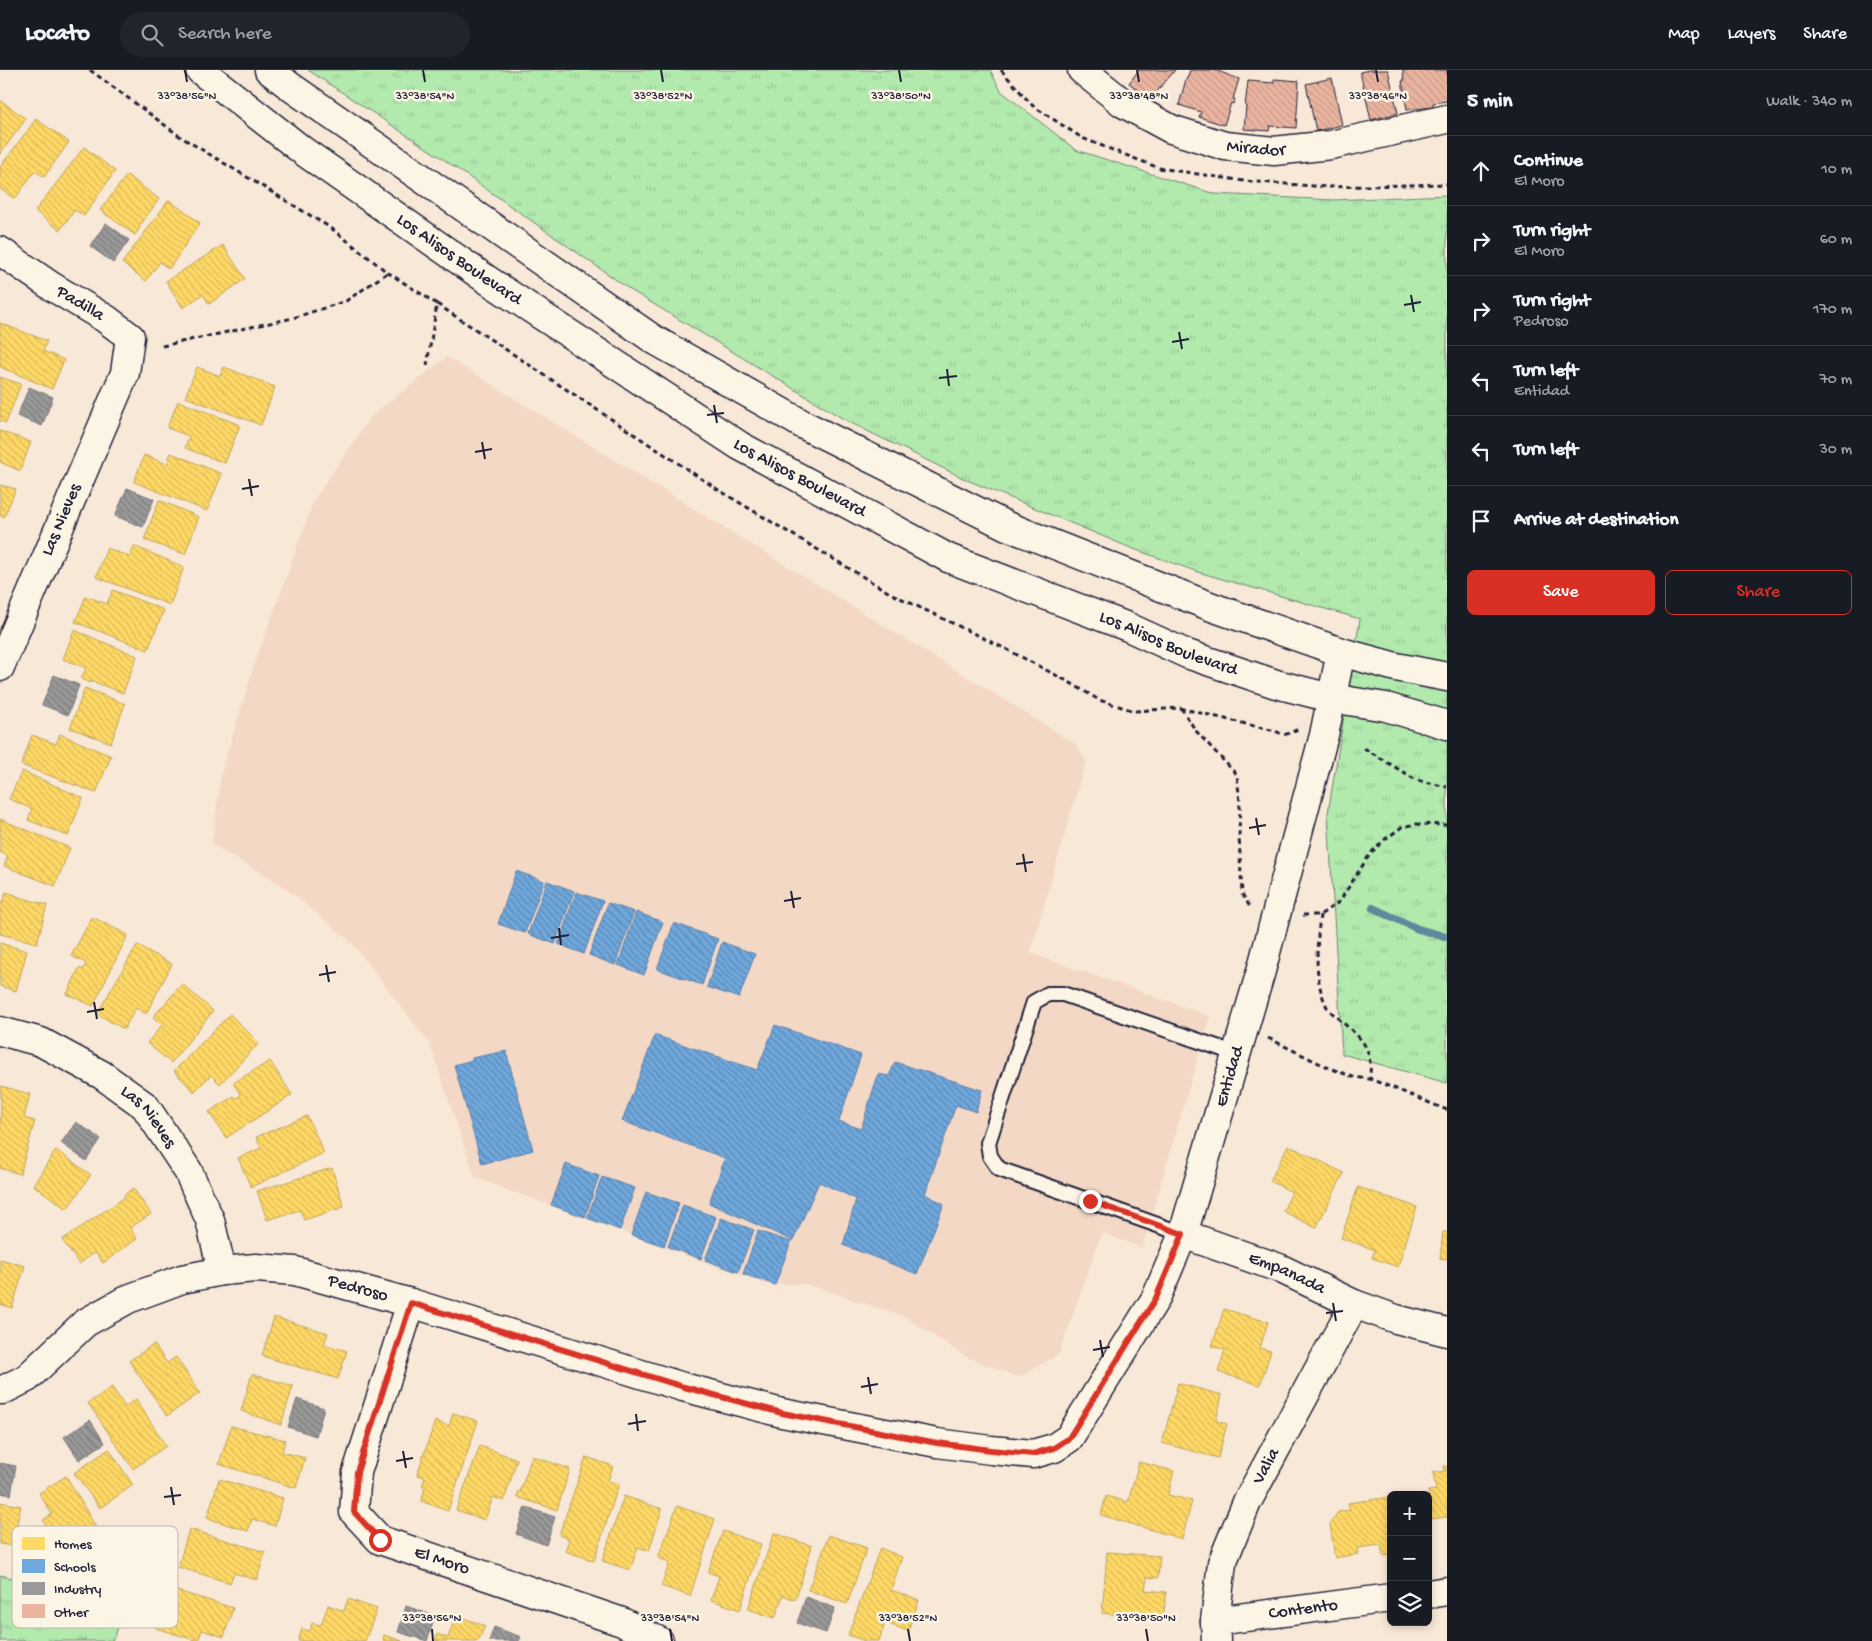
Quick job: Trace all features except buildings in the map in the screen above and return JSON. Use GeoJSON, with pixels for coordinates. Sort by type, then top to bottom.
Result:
{"type":"FeatureCollection","features":[{"type":"Feature","properties":{"kind":"street","name":"Los Alisos Boulevard"},"geometry":{"type":"LineString","coordinates":[[200,70],[303,151],[478,273],[740,446],[948,558],[1128,627],[1187,654],[1276,684],[1332,698],[1386,707],[1447,725]]}},
{"type":"Feature","properties":{"kind":"street"},"geometry":{"type":"LineString","coordinates":[[269,70],[653,338],[804,425],[1007,526],[1212,607],[1341,652],[1396,667],[1447,677]]}},
{"type":"Feature","properties":{"kind":"street","name":"Mirador"},"geometry":{"type":"LineString","coordinates":[[1082,70],[1123,103],[1171,129],[1225,146],[1274,151],[1330,145],[1447,119]]}},
{"type":"Feature","properties":{"kind":"street","name":"Padilla"},"geometry":{"type":"LineString","coordinates":[[0,251],[51,286],[106,319],[130,337],[125,373]]}},
{"type":"Feature","properties":{"kind":"street","name":"Las Nieves"},"geometry":{"type":"LineString","coordinates":[[0,667],[125,373]]}},
{"type":"Feature","properties":{"kind":"street","name":"Entidad"},"geometry":{"type":"LineString","coordinates":[[1033,1454],[1054,1448],[1069,1438],[1156,1298],[1183,1234],[1240,1042],[1324,735],[1341,652]]}},
{"type":"Feature","properties":{"kind":"street","name":"Las Nieves"},"geometry":{"type":"LineString","coordinates":[[0,1031],[41,1042],[102,1074],[145,1106],[188,1171],[210,1220],[222,1272]]}},
{"type":"Feature","properties":{"kind":"street","name":"Empanada"},"geometry":{"type":"LineString","coordinates":[[1183,1234],[1279,1268],[1354,1304],[1396,1319],[1447,1332]]}},
{"type":"Feature","properties":{"kind":"street","name":"Pedroso"},"geometry":{"type":"LineString","coordinates":[[0,1390],[26,1378],[86,1323],[128,1299],[182,1279],[256,1268],[295,1271],[411,1303],[674,1384],[782,1413],[937,1443],[1033,1454]]}},
{"type":"Feature","properties":{"kind":"street","name":"El Moro"},"geometry":{"type":"LineString","coordinates":[[411,1303],[357,1472],[354,1512],[380,1540],[622,1622],[659,1641]]}},
{"type":"Feature","properties":{"kind":"street","name":"Valia"},"geometry":{"type":"LineString","coordinates":[[1215,1631],[1222,1563],[1247,1502],[1354,1304]]}},
{"type":"Feature","properties":{"kind":"street"},"geometry":{"type":"LineString","coordinates":[[1432,1593],[1447,1591]]}},
{"type":"Feature","properties":{"kind":"street","name":"Contento"},"geometry":{"type":"LineString","coordinates":[[1215,1631],[1387,1599]]}},
{"type":"Feature","properties":{"kind":"lane"},"geometry":{"type":"LineString","coordinates":[[1183,1234],[999,1169],[990,1156],[988,1143],[1034,1002],[1048,994],[1063,994],[1240,1042]]}},
{"type":"Feature","properties":{"kind":"path"},"geometry":{"type":"LineString","coordinates":[[90,70],[181,137],[331,228],[387,272],[717,489],[890,592],[1010,651],[1099,700],[1135,711],[1180,708],[1275,731],[1284,735],[1302,728]]}},
{"type":"Feature","properties":{"kind":"path"},"geometry":{"type":"LineString","coordinates":[[162,346],[302,316],[346,301],[387,272]]}},
{"type":"Feature","properties":{"kind":"path"},"geometry":{"type":"LineString","coordinates":[[427,365],[437,304]]}},
{"type":"Feature","properties":{"kind":"path"},"geometry":{"type":"LineString","coordinates":[[1180,708],[1196,730],[1237,775],[1240,803],[1239,836],[1242,894],[1252,911]]}},
{"type":"Feature","properties":{"kind":"path"},"geometry":{"type":"LineString","coordinates":[[1364,748],[1416,780],[1447,787]]}},
{"type":"Feature","properties":{"kind":"path"},"geometry":{"type":"LineString","coordinates":[[1298,915],[1320,915],[1339,902],[1370,854],[1384,840],[1402,827],[1416,824],[1447,825]]}},
{"type":"Feature","properties":{"kind":"path"},"geometry":{"type":"LineString","coordinates":[[1320,915],[1316,946],[1321,993],[1328,1010],[1367,1046],[1370,1079]]}},
{"type":"Feature","properties":{"kind":"path"},"geometry":{"type":"LineString","coordinates":[[1240,1042],[1278,1041],[1344,1074],[1370,1079],[1447,1110]]}},
{"type":"Feature","properties":{"kind":"shaded area"},"geometry":{"type":"Polygon","coordinates":[[[447,357],[1076,744],[1086,761],[1030,953],[1210,1016],[1142,1248],[1102,1232],[1059,1354],[1019,1377],[967,1357],[905,1317],[807,1284],[765,1284],[475,1178],[430,1044],[353,944],[281,884],[212,845],[221,773],[253,669],[314,500],[371,416],[447,357]]]}},
{"type":"Feature","properties":{"kind":"green space"},"geometry":{"type":"Polygon","coordinates":[[[308,70],[990,70],[1001,91],[1076,150],[1215,194],[1333,200],[1447,195],[1447,1083],[1342,1054],[1328,813],[1360,619],[1198,572],[1131,548],[967,480],[847,421],[632,291],[446,161],[308,70]]]}},
{"type":"Feature","properties":{"kind":"green space"},"geometry":{"type":"Polygon","coordinates":[[[0,1575],[12,1578],[12,1628],[118,1628],[112,1641],[0,1641],[0,1575]]]}},
{"type":"Feature","properties":{"kind":"waterway"},"geometry":{"type":"LineString","coordinates":[[1373,908],[1418,929],[1447,937]]}},
{"type":"Feature","properties":{"kind":"route"},"geometry":{"type":"LineString","coordinates":[[380,1540],[354,1512],[357,1472],[411,1303],[684,1387],[782,1413],[937,1443],[991,1450],[1033,1454],[1054,1448],[1069,1438],[1156,1298],[1183,1234],[1090,1201]]}}]}
